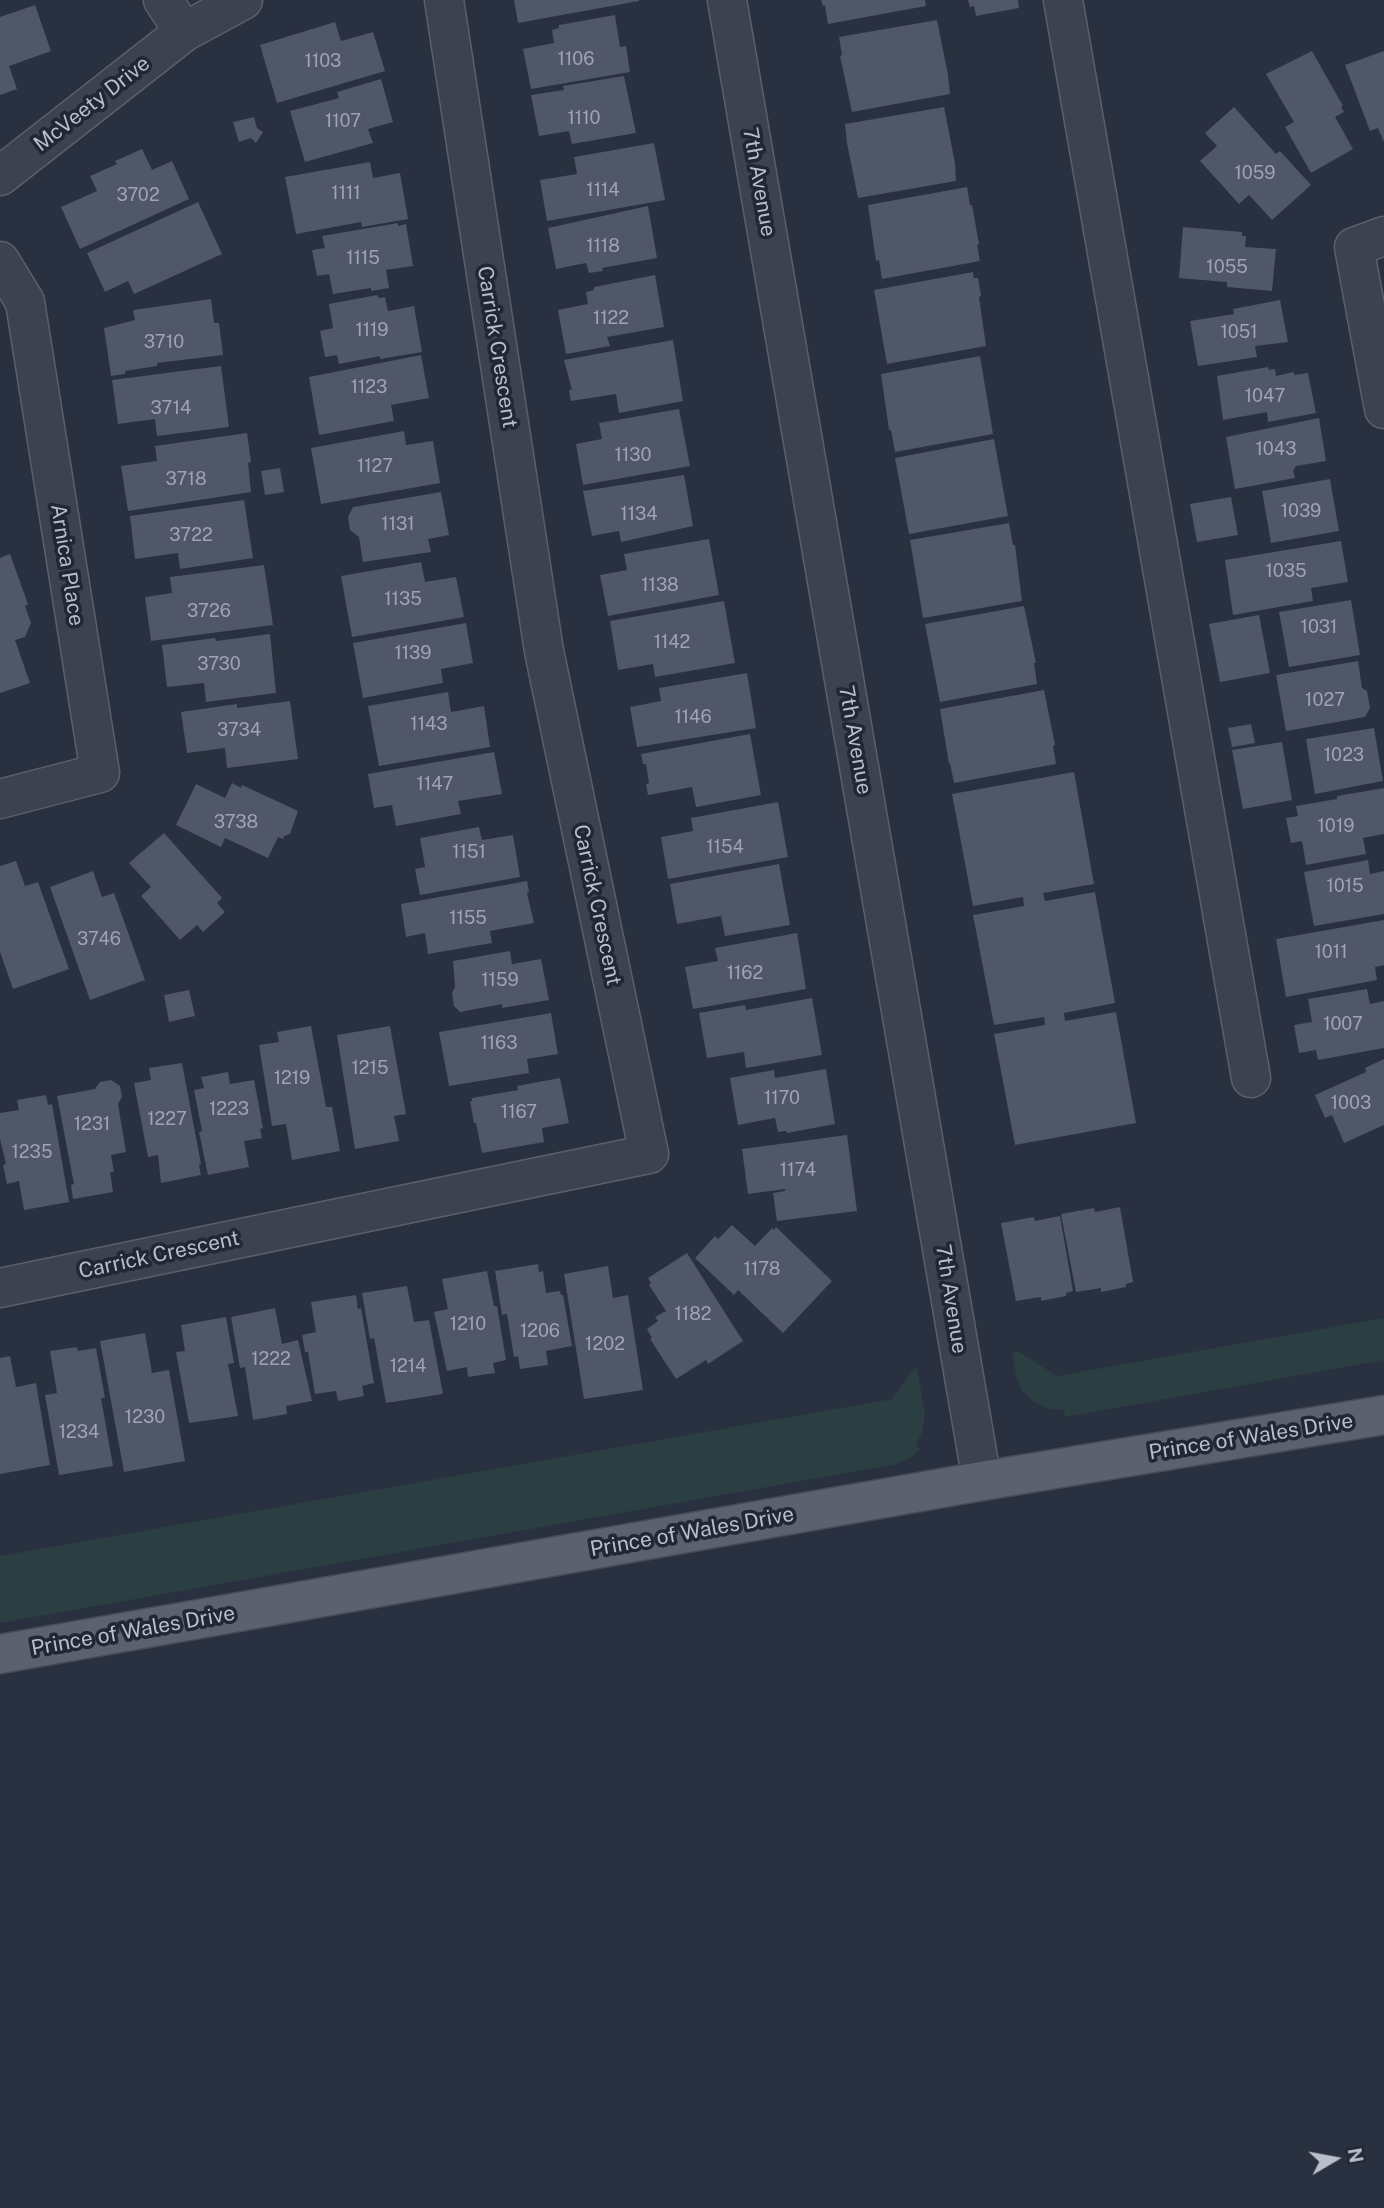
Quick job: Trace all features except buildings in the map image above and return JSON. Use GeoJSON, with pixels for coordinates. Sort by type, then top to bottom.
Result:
{"type":"FeatureCollection","features":[{"type":"Feature","properties":{"kind":"main road","name":"Prince of Wales Drive"},"geometry":{"type":"LineString","coordinates":[[0,1654],[982,1481],[1384,1415]]}},
{"type":"Feature","properties":{"kind":"street"},"geometry":{"type":"LineString","coordinates":[[163,0],[184,32]]}},
{"type":"Feature","properties":{"kind":"street","name":"McVeety Drive"},"geometry":{"type":"LineString","coordinates":[[0,176],[184,32],[243,0]]}},
{"type":"Feature","properties":{"kind":"street","name":"Carrick Crescent"},"geometry":{"type":"LineString","coordinates":[[0,1288],[649,1154],[544,651],[444,0]]}},
{"type":"Feature","properties":{"kind":"street","name":"7th Avenue"},"geometry":{"type":"LineString","coordinates":[[727,0],[982,1481]]}},
{"type":"Feature","properties":{"kind":"street"},"geometry":{"type":"LineString","coordinates":[[1063,0],[1251,1078]]}},
{"type":"Feature","properties":{"kind":"street"},"geometry":{"type":"LineString","coordinates":[[1384,236],[1354,247],[1384,408]]}},
{"type":"Feature","properties":{"kind":"street","name":"Arnica Place"},"geometry":{"type":"LineString","coordinates":[[0,261],[25,302],[100,773],[0,799]]}},
{"type":"Feature","properties":{"kind":"green space"},"geometry":{"type":"Polygon","coordinates":[[[1384,1318],[1384,1360],[1065,1417],[1064,1410],[1048,1409],[1034,1402],[1022,1391],[1012,1352],[1018,1351],[1057,1376],[1384,1318]]]}},
{"type":"Feature","properties":{"kind":"green space"},"geometry":{"type":"Polygon","coordinates":[[[917,1368],[925,1413],[922,1432],[916,1445],[920,1449],[912,1457],[897,1464],[0,1623],[0,1556],[892,1399],[917,1368]]]}}]}
